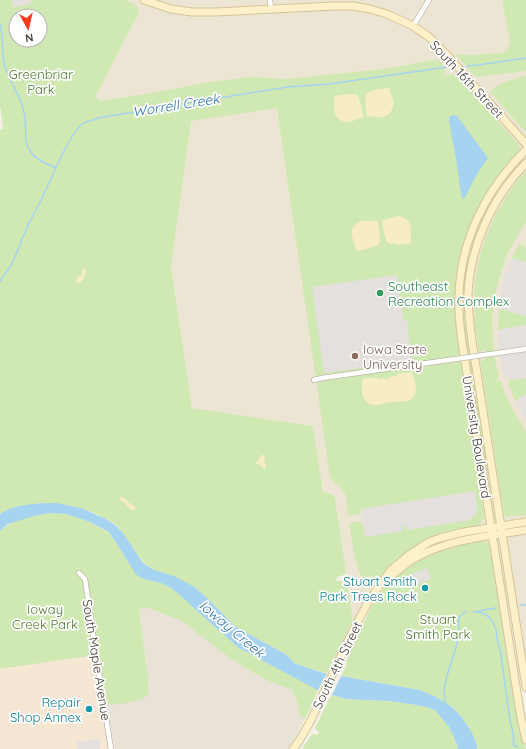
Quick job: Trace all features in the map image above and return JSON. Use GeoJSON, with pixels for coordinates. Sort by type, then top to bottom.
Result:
{"type":"FeatureCollection","features":[{"type":"Feature","properties":{"kind":"main road","name":"South 16th Street"},"geometry":{"type":"LineString","coordinates":[[144,0],[162,7],[183,11],[215,12],[353,6],[387,14],[413,26],[429,37],[526,144]]}},
{"type":"Feature","properties":{"kind":"main road","name":"University Boulevard"},"geometry":{"type":"LineString","coordinates":[[526,150],[492,190],[475,222],[467,244],[460,281],[459,297],[460,329],[521,718],[526,740]]}},
{"type":"Feature","properties":{"kind":"main road","name":"University Boulevard"},"geometry":{"type":"LineString","coordinates":[[526,163],[502,192],[484,225],[472,264],[468,296],[468,311],[472,341],[526,687]]}},
{"type":"Feature","properties":{"kind":"main road","name":"South 4th Street"},"geometry":{"type":"LineString","coordinates":[[293,749],[299,741],[318,705],[368,602],[390,571],[400,562],[430,542],[453,534],[526,522]]}},
{"type":"Feature","properties":{"kind":"main road","name":"South 4th Street"},"geometry":{"type":"LineString","coordinates":[[382,582],[407,563],[424,553],[452,543],[526,530]]}},
{"type":"Feature","properties":{"kind":"street"},"geometry":{"type":"LineString","coordinates":[[270,0],[271,9]]}},
{"type":"Feature","properties":{"kind":"street"},"geometry":{"type":"LineString","coordinates":[[413,26],[429,0]]}},
{"type":"Feature","properties":{"kind":"street"},"geometry":{"type":"LineString","coordinates":[[314,380],[526,349]]}},
{"type":"Feature","properties":{"kind":"street","name":"South Maple Avenue"},"geometry":{"type":"LineString","coordinates":[[79,573],[85,579],[111,749]]}},
{"type":"Feature","properties":{"kind":"shaded area"},"geometry":{"type":"Polygon","coordinates":[[[12,0],[31,0],[31,4],[13,7],[12,0]]]}},
{"type":"Feature","properties":{"kind":"shaded area","name":"Iowa State University"},"geometry":{"type":"Polygon","coordinates":[[[123,0],[526,0],[526,687],[513,604],[502,606],[491,528],[464,532],[409,555],[373,595],[353,621],[335,498],[332,494],[323,492],[313,426],[192,408],[171,267],[191,120],[67,121],[123,0]]]}},
{"type":"Feature","properties":{"kind":"shaded area"},"geometry":{"type":"Polygon","coordinates":[[[513,259],[526,262],[526,316],[500,309],[501,306],[499,306],[503,282],[507,269],[513,259]]]}},
{"type":"Feature","properties":{"kind":"shaded area"},"geometry":{"type":"Polygon","coordinates":[[[397,275],[403,320],[407,320],[412,361],[324,373],[312,287],[397,275]]]}},
{"type":"Feature","properties":{"kind":"shaded area"},"geometry":{"type":"Polygon","coordinates":[[[526,325],[526,378],[509,380],[508,377],[505,378],[498,333],[500,333],[499,330],[526,325]]]}},
{"type":"Feature","properties":{"kind":"shaded area"},"geometry":{"type":"Polygon","coordinates":[[[526,394],[526,421],[515,401],[526,394]]]}},
{"type":"Feature","properties":{"kind":"shaded area"},"geometry":{"type":"Polygon","coordinates":[[[475,491],[477,512],[471,519],[407,530],[406,526],[403,526],[403,531],[365,537],[361,509],[475,491]]]}},
{"type":"Feature","properties":{"kind":"shaded area"},"geometry":{"type":"Polygon","coordinates":[[[427,568],[431,579],[416,585],[412,574],[427,568]]]}},
{"type":"Feature","properties":{"kind":"shaded area"},"geometry":{"type":"Polygon","coordinates":[[[139,608],[149,608],[183,622],[247,669],[264,679],[292,690],[297,701],[299,715],[305,719],[288,749],[115,749],[107,705],[149,694],[139,608]]]}},
{"type":"Feature","properties":{"kind":"shaded area"},"geometry":{"type":"Polygon","coordinates":[[[93,655],[105,726],[111,749],[0,749],[0,669],[93,655]]]}},
{"type":"Feature","properties":{"kind":"shaded area"},"geometry":{"type":"Polygon","coordinates":[[[99,739],[100,749],[77,749],[76,742],[99,739]]]}},
{"type":"Feature","properties":{"kind":"green space","name":"Greenbriar Park"},"geometry":{"type":"Polygon","coordinates":[[[0,0],[124,0],[133,3],[138,7],[139,12],[95,97],[100,101],[153,93],[209,82],[251,77],[286,79],[385,69],[431,60],[439,60],[444,66],[445,73],[442,76],[457,74],[519,145],[520,148],[518,154],[484,199],[457,288],[481,477],[484,520],[482,520],[481,525],[479,526],[451,532],[388,569],[373,586],[371,586],[361,575],[358,567],[349,523],[362,521],[365,536],[403,530],[403,526],[406,526],[407,530],[475,492],[361,509],[360,514],[348,516],[344,492],[330,477],[277,108],[191,121],[171,267],[192,408],[313,426],[323,492],[332,494],[335,498],[346,573],[337,577],[335,580],[344,582],[348,588],[353,621],[327,673],[294,663],[287,655],[236,627],[193,586],[154,570],[143,562],[120,529],[114,523],[103,517],[76,507],[46,503],[17,507],[0,514],[0,130],[3,129],[0,105],[0,0]]]}},
{"type":"Feature","properties":{"kind":"green space"},"geometry":{"type":"Polygon","coordinates":[[[502,0],[526,0],[526,71],[476,77],[455,54],[471,55],[502,53],[508,48],[510,41],[502,0]]]}},
{"type":"Feature","properties":{"kind":"green space"},"geometry":{"type":"Polygon","coordinates":[[[526,76],[526,132],[490,92],[506,81],[526,76]]]}},
{"type":"Feature","properties":{"kind":"green space"},"geometry":{"type":"Polygon","coordinates":[[[526,171],[526,222],[507,255],[496,291],[492,317],[494,351],[486,353],[485,350],[480,351],[479,354],[474,308],[477,270],[481,252],[494,218],[503,201],[526,171]]]}},
{"type":"Feature","properties":{"kind":"green space"},"geometry":{"type":"Polygon","coordinates":[[[485,209],[471,260],[472,355],[467,355],[462,314],[465,267],[475,231],[485,209]]]}},
{"type":"Feature","properties":{"kind":"green space"},"geometry":{"type":"Polygon","coordinates":[[[519,243],[526,248],[526,262],[512,258],[519,243]]]}},
{"type":"Feature","properties":{"kind":"green space"},"geometry":{"type":"Polygon","coordinates":[[[499,309],[526,316],[526,325],[498,330],[499,309]]]}},
{"type":"Feature","properties":{"kind":"green space"},"geometry":{"type":"Polygon","coordinates":[[[494,355],[499,377],[497,378],[498,382],[501,381],[506,396],[526,432],[526,515],[508,517],[504,515],[480,358],[481,360],[486,359],[486,357],[494,355]]]}},
{"type":"Feature","properties":{"kind":"green space"},"geometry":{"type":"Polygon","coordinates":[[[468,359],[472,359],[497,518],[495,518],[489,479],[483,457],[468,359]]]}},
{"type":"Feature","properties":{"kind":"green space"},"geometry":{"type":"Polygon","coordinates":[[[526,378],[526,394],[515,401],[508,384],[509,380],[526,378]]]}},
{"type":"Feature","properties":{"kind":"green space","name":"Ioway Creek Park"},"geometry":{"type":"Polygon","coordinates":[[[54,513],[66,514],[90,522],[109,532],[128,561],[144,579],[161,583],[171,588],[227,637],[259,658],[318,690],[305,719],[299,715],[297,701],[292,690],[264,679],[247,669],[216,648],[183,622],[149,608],[139,609],[149,694],[143,699],[128,703],[106,704],[96,655],[0,669],[0,531],[8,525],[24,518],[54,513]]]}},
{"type":"Feature","properties":{"kind":"green space","name":"Stuart Smith Park"},"geometry":{"type":"Polygon","coordinates":[[[482,540],[487,541],[491,545],[520,728],[526,749],[477,749],[477,745],[461,716],[452,707],[436,697],[420,690],[341,676],[347,664],[345,663],[373,603],[390,580],[405,566],[435,551],[482,540]]]}},
{"type":"Feature","properties":{"kind":"green space"},"geometry":{"type":"Polygon","coordinates":[[[331,695],[346,699],[388,701],[427,707],[436,711],[449,727],[458,749],[302,749],[312,734],[318,735],[319,731],[315,728],[331,695]]]}},
{"type":"Feature","properties":{"kind":"sand"},"geometry":{"type":"Polygon","coordinates":[[[389,88],[393,98],[393,108],[390,113],[382,117],[367,117],[365,96],[368,92],[389,88]]]}},
{"type":"Feature","properties":{"kind":"sand"},"geometry":{"type":"Polygon","coordinates":[[[356,94],[359,97],[363,118],[351,122],[345,122],[340,120],[335,114],[334,96],[356,94]]]}},
{"type":"Feature","properties":{"kind":"sand"},"geometry":{"type":"Polygon","coordinates":[[[398,216],[407,220],[409,223],[411,230],[411,243],[396,245],[396,243],[390,244],[386,241],[382,220],[398,216]]]}},
{"type":"Feature","properties":{"kind":"sand"},"geometry":{"type":"Polygon","coordinates":[[[361,221],[378,221],[380,242],[377,246],[356,251],[352,230],[356,224],[361,221]]]}},
{"type":"Feature","properties":{"kind":"sand"},"geometry":{"type":"Polygon","coordinates":[[[84,268],[86,270],[85,275],[81,282],[77,283],[76,280],[82,275],[84,268]]]}},
{"type":"Feature","properties":{"kind":"sand"},"geometry":{"type":"Polygon","coordinates":[[[412,372],[416,385],[416,391],[410,400],[371,405],[363,398],[362,379],[377,377],[377,379],[384,378],[387,380],[390,377],[397,376],[397,374],[412,372]]]}},
{"type":"Feature","properties":{"kind":"sand"},"geometry":{"type":"Polygon","coordinates":[[[261,455],[265,457],[264,461],[266,467],[264,469],[260,465],[256,464],[261,455]]]}},
{"type":"Feature","properties":{"kind":"sand"},"geometry":{"type":"Polygon","coordinates":[[[121,497],[134,505],[135,510],[131,510],[124,502],[121,501],[121,497]]]}},
{"type":"Feature","properties":{"kind":"water"},"geometry":{"type":"Polygon","coordinates":[[[450,116],[457,116],[488,158],[477,174],[464,199],[462,198],[461,194],[449,121],[450,116]]]}},
{"type":"Feature","properties":{"kind":"water","name":"Ioway Creek"},"geometry":{"type":"Polygon","coordinates":[[[44,503],[57,503],[81,508],[106,519],[123,533],[143,563],[154,570],[174,576],[193,586],[236,627],[287,655],[294,663],[324,673],[420,690],[436,697],[452,707],[461,716],[472,733],[477,749],[458,749],[449,727],[436,711],[427,707],[388,701],[346,699],[321,692],[239,648],[171,588],[161,583],[138,576],[109,532],[90,522],[66,514],[44,514],[8,524],[0,531],[0,514],[15,507],[44,503]]]}},
{"type":"Feature","properties":{"kind":"pier"},"geometry":{"type":"Polygon","coordinates":[[[328,671],[342,674],[331,697],[317,692],[328,671]]]}},
{"type":"Feature","properties":{"kind":"waterway"},"geometry":{"type":"LineString","coordinates":[[0,24],[5,67],[24,111],[28,147],[32,154],[38,159],[56,168]]}},
{"type":"Feature","properties":{"kind":"waterway","name":"Worrell Creek"},"geometry":{"type":"LineString","coordinates":[[467,66],[526,58]]}},
{"type":"Feature","properties":{"kind":"waterway","name":"Worrell Creek"},"geometry":{"type":"LineString","coordinates":[[0,282],[13,261],[21,244],[21,240],[67,144],[78,128],[85,123],[98,118],[287,87],[330,84],[447,67]]}},
{"type":"Feature","properties":{"kind":"waterway"},"geometry":{"type":"LineString","coordinates":[[520,605],[526,605]]}},
{"type":"Feature","properties":{"kind":"waterway"},"geometry":{"type":"LineString","coordinates":[[478,611],[496,608]]}},
{"type":"Feature","properties":{"kind":"waterway"},"geometry":{"type":"LineString","coordinates":[[443,704],[445,701],[444,689],[447,676],[457,644],[459,617],[466,612]]}},
{"type":"Feature","properties":{"kind":"waterway"},"geometry":{"type":"LineString","coordinates":[[473,612],[480,612],[487,615],[496,629],[514,746],[518,747]]}},
{"type":"Feature","properties":{"kind":"place","name":"Southeast Recreation Complex"},"geometry":{"type":"Point","coordinates":[380,293]}},
{"type":"Feature","properties":{"kind":"place","name":"Iowa State University"},"geometry":{"type":"Point","coordinates":[355,356]}},
{"type":"Feature","properties":{"kind":"place","name":"Stuart Smith Park Trees Rock"},"geometry":{"type":"Point","coordinates":[425,588]}},
{"type":"Feature","properties":{"kind":"place","name":"Repair Shop Annex"},"geometry":{"type":"Point","coordinates":[89,709]}}]}
